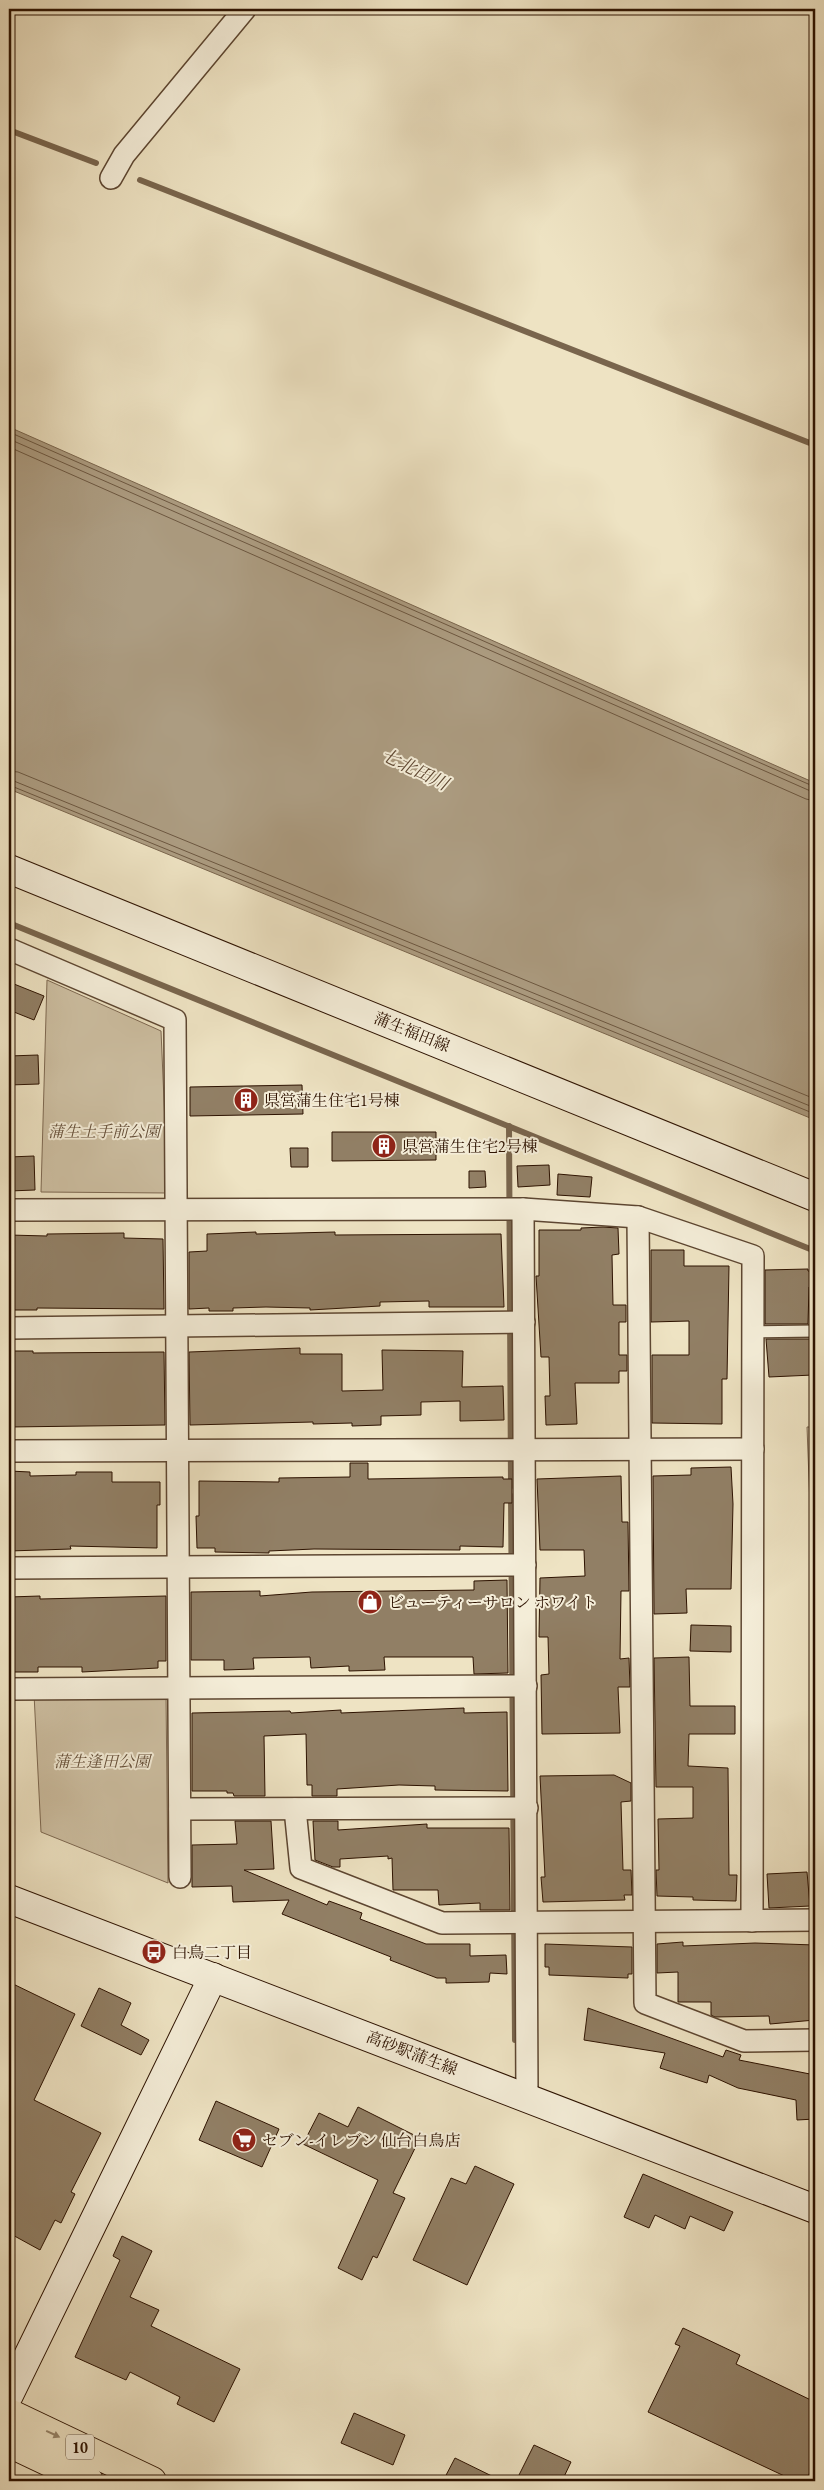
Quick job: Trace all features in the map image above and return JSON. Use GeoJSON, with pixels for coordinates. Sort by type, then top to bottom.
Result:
{"type":"FeatureCollection","features":[{"type":"Feature","properties":{"kind":"main road","name":"10"},"geometry":{"type":"LineString","coordinates":[[9,2413],[152,2481]]}},
{"type":"Feature","properties":{"kind":"main road","name":"10"},"geometry":{"type":"LineString","coordinates":[[9,2443],[89,2481]]}},
{"type":"Feature","properties":{"kind":"street"},"geometry":{"type":"LineString","coordinates":[[111,178],[124,155],[245,9]]}},
{"type":"Feature","properties":{"kind":"street","name":"蒲生福田線"},"geometry":{"type":"LineString","coordinates":[[9,868],[815,1197]]}},
{"type":"Feature","properties":{"kind":"street"},"geometry":{"type":"LineString","coordinates":[[9,949],[175,1020],[180,1878]]}},
{"type":"Feature","properties":{"kind":"street"},"geometry":{"type":"LineString","coordinates":[[514,1209],[519,1923],[527,2096]]}},
{"type":"Feature","properties":{"kind":"street"},"geometry":{"type":"LineString","coordinates":[[9,1210],[514,1209],[638,1217],[753,1256],[752,1921]]}},
{"type":"Feature","properties":{"kind":"street"},"geometry":{"type":"LineString","coordinates":[[638,1217],[645,2002],[744,2041],[815,2040]]}},
{"type":"Feature","properties":{"kind":"street"},"geometry":{"type":"LineString","coordinates":[[9,1328],[515,1322]]}},
{"type":"Feature","properties":{"kind":"street"},"geometry":{"type":"LineString","coordinates":[[9,1451],[753,1449]]}},
{"type":"Feature","properties":{"kind":"street"},"geometry":{"type":"LineString","coordinates":[[9,1568],[517,1565]]}},
{"type":"Feature","properties":{"kind":"street"},"geometry":{"type":"LineString","coordinates":[[9,1689],[517,1686]]}},
{"type":"Feature","properties":{"kind":"street"},"geometry":{"type":"LineString","coordinates":[[295,1808],[301,1868],[442,1923],[815,1920]]}},
{"type":"Feature","properties":{"kind":"street"},"geometry":{"type":"LineString","coordinates":[[180,1809],[518,1808]]}},
{"type":"Feature","properties":{"kind":"street","name":"高砂駅蒲生線"},"geometry":{"type":"LineString","coordinates":[[9,1899],[527,2096],[815,2209]]}},
{"type":"Feature","properties":{"kind":"street"},"geometry":{"type":"LineString","coordinates":[[9,2395],[213,1977]]}},
{"type":"Feature","properties":{"kind":"lane"},"geometry":{"type":"LineString","coordinates":[[753,1332],[815,1331]]}},
{"type":"Feature","properties":{"kind":"green space","name":"蒲生土手前公園"},"geometry":{"type":"Polygon","coordinates":[[[47,980],[161,1031],[168,1193],[41,1192],[47,980]]]}},
{"type":"Feature","properties":{"kind":"green space"},"geometry":{"type":"Polygon","coordinates":[[[807,1427],[815,1427],[815,1636],[807,1427]]]}},
{"type":"Feature","properties":{"kind":"green space","name":"蒲生逢田公園"},"geometry":{"type":"Polygon","coordinates":[[[34,1694],[166,1695],[168,1883],[41,1832],[34,1694]]]}},
{"type":"Feature","properties":{"kind":"water","name":"七北田川"},"geometry":{"type":"Polygon","coordinates":[[[9,427],[815,783],[815,1120],[9,789],[9,427]]]}},
{"type":"Feature","properties":{"kind":"building"},"geometry":{"type":"Polygon","coordinates":[[[9,982],[44,996],[34,1020],[9,1010],[9,982]]]}},
{"type":"Feature","properties":{"kind":"building"},"geometry":{"type":"Polygon","coordinates":[[[38,1055],[39,1084],[9,1085],[9,1056],[38,1055]]]}},
{"type":"Feature","properties":{"kind":"building","name":"県営蒲生住宅1号棟"},"geometry":{"type":"Polygon","coordinates":[[[302,1085],[303,1114],[190,1116],[190,1087],[302,1085]]]}},
{"type":"Feature","properties":{"kind":"building","name":"県営蒲生住宅2号棟"},"geometry":{"type":"Polygon","coordinates":[[[332,1132],[436,1132],[436,1160],[332,1161],[332,1132]]]}},
{"type":"Feature","properties":{"kind":"building"},"geometry":{"type":"Polygon","coordinates":[[[290,1148],[308,1148],[308,1167],[291,1167],[290,1148]]]}},
{"type":"Feature","properties":{"kind":"building"},"geometry":{"type":"Polygon","coordinates":[[[34,1156],[35,1190],[9,1191],[9,1157],[34,1156]]]}},
{"type":"Feature","properties":{"kind":"building"},"geometry":{"type":"Polygon","coordinates":[[[549,1165],[550,1185],[518,1187],[517,1166],[549,1165]]]}},
{"type":"Feature","properties":{"kind":"building"},"geometry":{"type":"Polygon","coordinates":[[[469,1171],[485,1171],[486,1187],[469,1188],[469,1171]]]}},
{"type":"Feature","properties":{"kind":"building"},"geometry":{"type":"Polygon","coordinates":[[[558,1174],[592,1177],[590,1197],[557,1195],[558,1174]]]}},
{"type":"Feature","properties":{"kind":"building"},"geometry":{"type":"Polygon","coordinates":[[[581,1228],[618,1228],[619,1254],[612,1255],[613,1305],[626,1305],[626,1322],[619,1322],[619,1355],[627,1355],[627,1371],[619,1371],[619,1383],[575,1383],[577,1424],[546,1425],[545,1396],[550,1396],[549,1357],[541,1357],[536,1276],[539,1276],[539,1230],[581,1230],[581,1228]]]}},
{"type":"Feature","properties":{"kind":"building"},"geometry":{"type":"Polygon","coordinates":[[[256,1232],[256,1234],[335,1232],[335,1235],[501,1234],[504,1307],[429,1307],[429,1301],[380,1302],[380,1306],[310,1310],[310,1308],[266,1307],[233,1308],[233,1311],[209,1311],[209,1308],[189,1309],[189,1252],[207,1251],[207,1234],[256,1232]]]}},
{"type":"Feature","properties":{"kind":"building"},"geometry":{"type":"Polygon","coordinates":[[[124,1233],[124,1238],[163,1239],[164,1309],[37,1308],[37,1310],[9,1310],[9,1235],[47,1236],[47,1234],[124,1233]]]}},
{"type":"Feature","properties":{"kind":"building"},"geometry":{"type":"Polygon","coordinates":[[[651,1250],[684,1250],[684,1266],[729,1266],[727,1379],[722,1379],[722,1424],[652,1423],[652,1355],[689,1355],[689,1321],[651,1322],[651,1250]]]}},
{"type":"Feature","properties":{"kind":"building"},"geometry":{"type":"Polygon","coordinates":[[[808,1269],[808,1271],[815,1272],[815,1287],[809,1287],[808,1324],[765,1324],[765,1270],[808,1269]]]}},
{"type":"Feature","properties":{"kind":"building"},"geometry":{"type":"Polygon","coordinates":[[[766,1339],[810,1339],[813,1375],[769,1377],[766,1339]]]}},
{"type":"Feature","properties":{"kind":"building"},"geometry":{"type":"Polygon","coordinates":[[[300,1348],[300,1354],[342,1354],[342,1391],[383,1390],[382,1350],[463,1351],[462,1387],[503,1386],[504,1420],[460,1421],[460,1401],[421,1402],[421,1415],[381,1416],[381,1425],[352,1426],[352,1423],[313,1424],[313,1422],[190,1425],[189,1352],[300,1348]]]}},
{"type":"Feature","properties":{"kind":"building"},"geometry":{"type":"Polygon","coordinates":[[[9,1351],[33,1351],[33,1353],[164,1352],[165,1425],[9,1427],[9,1351]]]}},
{"type":"Feature","properties":{"kind":"building"},"geometry":{"type":"Polygon","coordinates":[[[350,1463],[368,1463],[368,1479],[503,1477],[503,1479],[512,1479],[512,1503],[504,1503],[503,1547],[460,1546],[460,1550],[314,1549],[269,1551],[269,1553],[215,1552],[215,1548],[197,1548],[196,1516],[199,1516],[199,1481],[279,1482],[279,1478],[350,1477],[350,1463]]]}},
{"type":"Feature","properties":{"kind":"building"},"geometry":{"type":"Polygon","coordinates":[[[731,1467],[733,1504],[731,1589],[686,1589],[687,1613],[654,1614],[653,1476],[691,1475],[691,1468],[731,1467]]]}},
{"type":"Feature","properties":{"kind":"building"},"geometry":{"type":"Polygon","coordinates":[[[9,1471],[30,1472],[30,1476],[76,1475],[76,1472],[112,1472],[112,1482],[160,1482],[160,1505],[157,1505],[157,1548],[70,1546],[71,1549],[9,1551],[9,1471]]]}},
{"type":"Feature","properties":{"kind":"building"},"geometry":{"type":"Polygon","coordinates":[[[621,1476],[622,1522],[628,1522],[629,1591],[621,1591],[620,1659],[629,1658],[630,1687],[618,1687],[620,1733],[542,1734],[541,1675],[549,1674],[548,1637],[539,1637],[540,1578],[585,1576],[584,1550],[540,1550],[537,1479],[621,1476]]]}},
{"type":"Feature","properties":{"kind":"building"},"geometry":{"type":"Polygon","coordinates":[[[507,1580],[508,1673],[474,1674],[473,1657],[384,1657],[385,1670],[349,1671],[349,1666],[311,1668],[310,1657],[253,1658],[254,1669],[224,1670],[224,1660],[191,1660],[191,1592],[260,1591],[260,1596],[312,1592],[474,1590],[474,1581],[507,1580]]]}},
{"type":"Feature","properties":{"kind":"building"},"geometry":{"type":"Polygon","coordinates":[[[40,1596],[40,1599],[166,1596],[166,1661],[158,1661],[158,1668],[82,1672],[82,1667],[38,1667],[38,1672],[9,1672],[9,1597],[40,1596]]]}},
{"type":"Feature","properties":{"kind":"building"},"geometry":{"type":"Polygon","coordinates":[[[691,1625],[731,1626],[731,1652],[690,1651],[691,1625]]]}},
{"type":"Feature","properties":{"kind":"building"},"geometry":{"type":"Polygon","coordinates":[[[689,1657],[690,1706],[735,1706],[735,1734],[689,1734],[688,1766],[728,1768],[729,1875],[737,1875],[736,1901],[693,1900],[693,1897],[657,1896],[656,1870],[659,1870],[658,1819],[693,1818],[693,1787],[656,1787],[654,1658],[689,1657]]]}},
{"type":"Feature","properties":{"kind":"building"},"geometry":{"type":"Polygon","coordinates":[[[464,1708],[464,1713],[507,1712],[508,1791],[435,1790],[435,1786],[399,1785],[337,1789],[337,1796],[312,1796],[312,1785],[307,1785],[306,1734],[264,1736],[265,1796],[234,1796],[233,1793],[227,1793],[227,1791],[192,1791],[192,1713],[290,1711],[291,1713],[341,1710],[341,1713],[464,1708]]]}},
{"type":"Feature","properties":{"kind":"building"},"geometry":{"type":"Polygon","coordinates":[[[614,1775],[631,1783],[631,1801],[621,1802],[623,1870],[631,1870],[632,1895],[624,1895],[625,1900],[543,1902],[541,1877],[545,1877],[540,1776],[614,1775]]]}},
{"type":"Feature","properties":{"kind":"building"},"geometry":{"type":"Polygon","coordinates":[[[235,1821],[271,1821],[274,1869],[244,1870],[327,1905],[329,1901],[362,1913],[360,1919],[426,1944],[470,1944],[470,1956],[506,1955],[507,1974],[490,1973],[489,1982],[446,1983],[446,1978],[437,1978],[390,1960],[391,1957],[282,1914],[289,1900],[233,1902],[232,1886],[192,1887],[192,1845],[237,1844],[235,1821]]]}},
{"type":"Feature","properties":{"kind":"building"},"geometry":{"type":"Polygon","coordinates":[[[313,1821],[338,1821],[338,1830],[427,1824],[427,1828],[509,1828],[510,1910],[480,1910],[480,1903],[439,1905],[438,1890],[393,1890],[392,1858],[388,1859],[388,1856],[340,1859],[340,1867],[333,1867],[315,1860],[313,1821]]]}},
{"type":"Feature","properties":{"kind":"building"},"geometry":{"type":"Polygon","coordinates":[[[807,1872],[810,1906],[769,1908],[767,1874],[807,1872]]]}},
{"type":"Feature","properties":{"kind":"building"},"geometry":{"type":"Polygon","coordinates":[[[683,1942],[683,1946],[755,1943],[815,1945],[815,2020],[770,2024],[769,2016],[715,2017],[711,2015],[711,2002],[678,2002],[678,1972],[657,1973],[657,1944],[683,1942]]]}},
{"type":"Feature","properties":{"kind":"building"},"geometry":{"type":"Polygon","coordinates":[[[545,1944],[632,1947],[632,1974],[628,1974],[628,1978],[549,1975],[549,1967],[545,1967],[545,1944]]]}},
{"type":"Feature","properties":{"kind":"building"},"geometry":{"type":"Polygon","coordinates":[[[9,1982],[75,2014],[34,2100],[101,2133],[71,2192],[75,2194],[61,2223],[55,2220],[40,2250],[9,2233],[9,1982]]]}},
{"type":"Feature","properties":{"kind":"building"},"geometry":{"type":"Polygon","coordinates":[[[99,1988],[131,2003],[121,2025],[149,2040],[141,2055],[81,2026],[99,1988]]]}},
{"type":"Feature","properties":{"kind":"building"},"geometry":{"type":"Polygon","coordinates":[[[588,2008],[723,2057],[726,2050],[741,2055],[739,2060],[815,2075],[815,2119],[797,2120],[796,2100],[738,2088],[709,2075],[707,2083],[660,2068],[665,2053],[584,2040],[588,2008]]]}},
{"type":"Feature","properties":{"kind":"building"},"geometry":{"type":"Polygon","coordinates":[[[216,2101],[279,2129],[262,2167],[199,2140],[216,2101]]]}},
{"type":"Feature","properties":{"kind":"building"},"geometry":{"type":"Polygon","coordinates":[[[358,2107],[420,2138],[393,2193],[405,2198],[377,2258],[373,2256],[362,2280],[338,2268],[378,2180],[303,2144],[319,2113],[348,2127],[358,2107]]]}},
{"type":"Feature","properties":{"kind":"building"},"geometry":{"type":"Polygon","coordinates":[[[475,2166],[514,2184],[467,2285],[413,2260],[451,2178],[466,2184],[475,2166]]]}},
{"type":"Feature","properties":{"kind":"building"},"geometry":{"type":"Polygon","coordinates":[[[643,2174],[733,2212],[724,2231],[690,2216],[685,2229],[655,2215],[649,2228],[624,2217],[643,2174]]]}},
{"type":"Feature","properties":{"kind":"building"},"geometry":{"type":"Polygon","coordinates":[[[122,2236],[152,2251],[130,2297],[159,2310],[151,2326],[240,2369],[214,2422],[177,2404],[180,2397],[130,2372],[126,2380],[75,2357],[120,2260],[113,2256],[122,2236]]]}},
{"type":"Feature","properties":{"kind":"building"},"geometry":{"type":"Polygon","coordinates":[[[683,2328],[740,2355],[736,2364],[815,2402],[815,2461],[806,2481],[795,2481],[648,2412],[680,2346],[675,2344],[683,2328]]]}},
{"type":"Feature","properties":{"kind":"building"},"geometry":{"type":"Polygon","coordinates":[[[354,2413],[405,2435],[393,2465],[341,2443],[354,2413]]]}},
{"type":"Feature","properties":{"kind":"building"},"geometry":{"type":"Polygon","coordinates":[[[534,2445],[571,2462],[562,2481],[516,2481],[534,2445]]]}},
{"type":"Feature","properties":{"kind":"building"},"geometry":{"type":"Polygon","coordinates":[[[455,2458],[502,2481],[443,2481],[455,2458]]]}},
{"type":"Feature","properties":{"kind":"waterway"},"geometry":{"type":"LineString","coordinates":[[9,130],[96,163]]}},
{"type":"Feature","properties":{"kind":"waterway"},"geometry":{"type":"LineString","coordinates":[[140,180],[815,445]]}},
{"type":"Feature","properties":{"kind":"waterway"},"geometry":{"type":"LineString","coordinates":[[9,923],[815,1251]]}},
{"type":"Feature","properties":{"kind":"waterway"},"geometry":{"type":"LineString","coordinates":[[509,1126],[511,1486]]}},
{"type":"Feature","properties":{"kind":"waterway"},"geometry":{"type":"LineString","coordinates":[[511,1496],[515,2040]]}},
{"type":"Feature","properties":{"kind":"place","name":"県営蒲生住宅1号棟"},"geometry":{"type":"Point","coordinates":[246,1100]}},
{"type":"Feature","properties":{"kind":"place","name":"県営蒲生住宅2号棟"},"geometry":{"type":"Point","coordinates":[384,1146]}},
{"type":"Feature","properties":{"kind":"place","name":"ビューティーサロン ホワイト"},"geometry":{"type":"Point","coordinates":[370,1602]}},
{"type":"Feature","properties":{"kind":"place","name":"白鳥二丁目"},"geometry":{"type":"Point","coordinates":[154,1952]}},
{"type":"Feature","properties":{"kind":"place","name":"セブン-イレブン 仙台白鳥店"},"geometry":{"type":"Point","coordinates":[244,2140]}}]}
